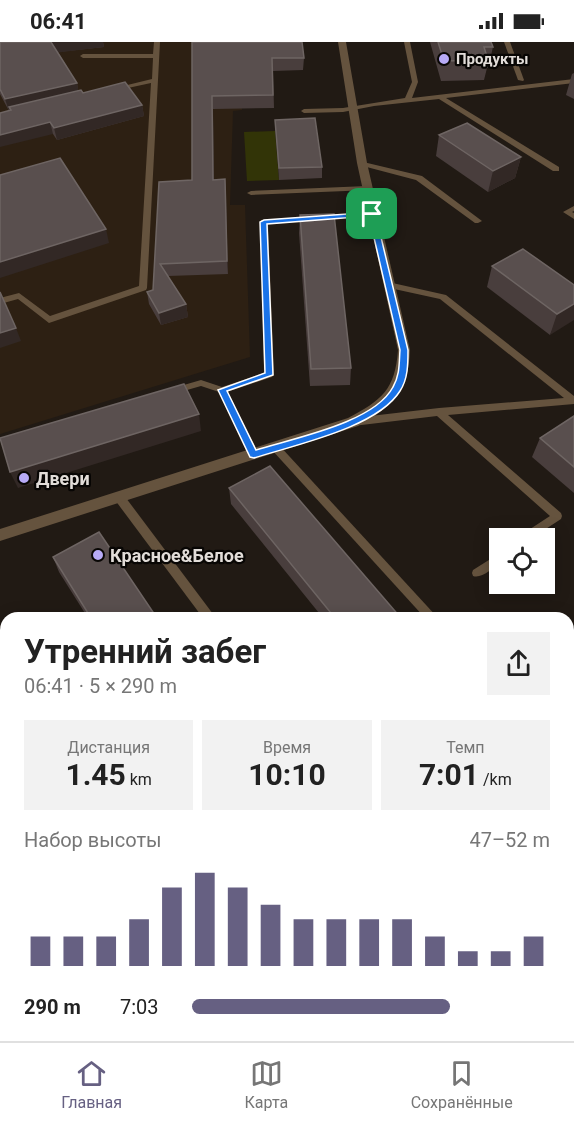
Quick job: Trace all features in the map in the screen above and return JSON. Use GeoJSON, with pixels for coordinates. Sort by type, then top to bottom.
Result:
{"type":"FeatureCollection","features":[{"type":"Feature","properties":{"kind":"street"},"geometry":{"type":"LineString","coordinates":[[1,532],[353,422],[381,407],[397,389],[403,371],[404,350],[372,214],[342,42]]}},
{"type":"Feature","properties":{"kind":"lane"},"geometry":{"type":"LineString","coordinates":[[0,301],[19,296],[49,320],[143,288],[157,42]]}},
{"type":"Feature","properties":{"kind":"lane"},"geometry":{"type":"LineString","coordinates":[[407,42],[415,82],[408,100]]}},
{"type":"Feature","properties":{"kind":"lane"},"geometry":{"type":"LineString","coordinates":[[507,42],[521,80]]}},
{"type":"Feature","properties":{"kind":"lane"},"geometry":{"type":"LineString","coordinates":[[83,56],[156,56]]}},
{"type":"Feature","properties":{"kind":"lane"},"geometry":{"type":"LineString","coordinates":[[101,92],[155,80]]}},
{"type":"Feature","properties":{"kind":"lane"},"geometry":{"type":"LineString","coordinates":[[304,111],[354,108],[574,81]]}},
{"type":"Feature","properties":{"kind":"lane"},"geometry":{"type":"LineString","coordinates":[[439,96],[556,169]]}},
{"type":"Feature","properties":{"kind":"lane"},"geometry":{"type":"LineString","coordinates":[[362,163],[418,178],[478,221]]}},
{"type":"Feature","properties":{"kind":"lane"},"geometry":{"type":"LineString","coordinates":[[251,193],[367,188]]}},
{"type":"Feature","properties":{"kind":"lane"},"geometry":{"type":"LineString","coordinates":[[574,208],[567,212],[574,217]]}},
{"type":"Feature","properties":{"kind":"lane"},"geometry":{"type":"LineString","coordinates":[[168,393],[201,383],[222,390],[269,375],[264,222],[372,214]]}},
{"type":"Feature","properties":{"kind":"lane"},"geometry":{"type":"LineString","coordinates":[[388,285],[443,297],[574,401]]}},
{"type":"Feature","properties":{"kind":"lane"},"geometry":{"type":"LineString","coordinates":[[222,390],[254,454]]}},
{"type":"Feature","properties":{"kind":"lane"},"geometry":{"type":"LineString","coordinates":[[353,422],[439,412],[574,401]]}},
{"type":"Feature","properties":{"kind":"lane"},"geometry":{"type":"LineString","coordinates":[[439,412],[557,516],[540,528]]}},
{"type":"Feature","properties":{"kind":"lane"},"geometry":{"type":"LineString","coordinates":[[275,447],[426,612]]}},
{"type":"Feature","properties":{"kind":"lane"},"geometry":{"type":"LineString","coordinates":[[119,497],[205,612]]}},
{"type":"Feature","properties":{"kind":"lane"},"geometry":{"type":"LineString","coordinates":[[477,573],[489,565]]}},
{"type":"Feature","properties":{"kind":"shaded area"},"geometry":{"type":"Polygon","coordinates":[[[0,42],[245,42],[242,110],[233,111],[230,205],[245,205],[250,357],[0,434],[0,42]]]}},
{"type":"Feature","properties":{"kind":"shaded area"},"geometry":{"type":"Polygon","coordinates":[[[275,131],[279,180],[247,181],[244,132],[275,131]]]}},
{"type":"Feature","properties":{"kind":"building"},"geometry":{"type":"Polygon","coordinates":[[[0,42],[51,42],[77,83],[5,99],[0,89],[0,42]]]}},
{"type":"Feature","properties":{"kind":"building"},"geometry":{"type":"Polygon","coordinates":[[[192,42],[302,42],[304,58],[272,58],[273,95],[212,96],[213,180],[225,179],[227,261],[160,264],[186,304],[159,313],[147,292],[153,290],[159,182],[192,180],[192,42]]]}},
{"type":"Feature","properties":{"kind":"building"},"geometry":{"type":"Polygon","coordinates":[[[438,42],[491,42],[493,47],[484,47],[488,60],[444,61],[438,42]]]}},
{"type":"Feature","properties":{"kind":"building"},"geometry":{"type":"Polygon","coordinates":[[[125,82],[142,105],[54,128],[50,122],[0,135],[0,113],[11,110],[9,107],[81,90],[83,93],[125,82]]]}},
{"type":"Feature","properties":{"kind":"building"},"geometry":{"type":"Polygon","coordinates":[[[315,118],[322,167],[279,168],[275,120],[315,118]]]}},
{"type":"Feature","properties":{"kind":"building"},"geometry":{"type":"Polygon","coordinates":[[[467,123],[521,157],[493,171],[439,135],[467,123]]]}},
{"type":"Feature","properties":{"kind":"building"},"geometry":{"type":"Polygon","coordinates":[[[60,158],[106,229],[0,262],[0,175],[60,158]]]}},
{"type":"Feature","properties":{"kind":"building"},"geometry":{"type":"Polygon","coordinates":[[[334,214],[351,368],[311,369],[300,215],[334,214]]]}},
{"type":"Feature","properties":{"kind":"building"},"geometry":{"type":"Polygon","coordinates":[[[523,249],[574,285],[574,304],[557,314],[492,266],[523,249]]]}},
{"type":"Feature","properties":{"kind":"building"},"geometry":{"type":"Polygon","coordinates":[[[0,292],[16,328],[0,333],[0,292]]]}},
{"type":"Feature","properties":{"kind":"building"},"geometry":{"type":"Polygon","coordinates":[[[184,384],[199,414],[10,472],[0,438],[184,384]]]}},
{"type":"Feature","properties":{"kind":"building"},"geometry":{"type":"Polygon","coordinates":[[[574,416],[574,467],[540,438],[574,416]]]}},
{"type":"Feature","properties":{"kind":"building"},"geometry":{"type":"Polygon","coordinates":[[[270,466],[396,612],[330,612],[229,488],[270,466]]]}},
{"type":"Feature","properties":{"kind":"building"},"geometry":{"type":"Polygon","coordinates":[[[99,532],[153,612],[87,612],[53,557],[99,532]]]}},
{"type":"Feature","properties":{"kind":"place","name":"Продукты"},"geometry":{"type":"Point","coordinates":[444,59]}},
{"type":"Feature","properties":{"kind":"place","name":"Двери"},"geometry":{"type":"Point","coordinates":[24,478]}},
{"type":"Feature","properties":{"kind":"place","name":"Красное&Белое"},"geometry":{"type":"Point","coordinates":[98,555]}},
{"type":"Feature","properties":{"kind":"route"},"geometry":{"type":"LineString","coordinates":[[372,214],[404,350],[403,371],[397,389],[381,407],[353,422],[254,454],[222,390],[269,375],[264,222],[372,214]]}}]}
